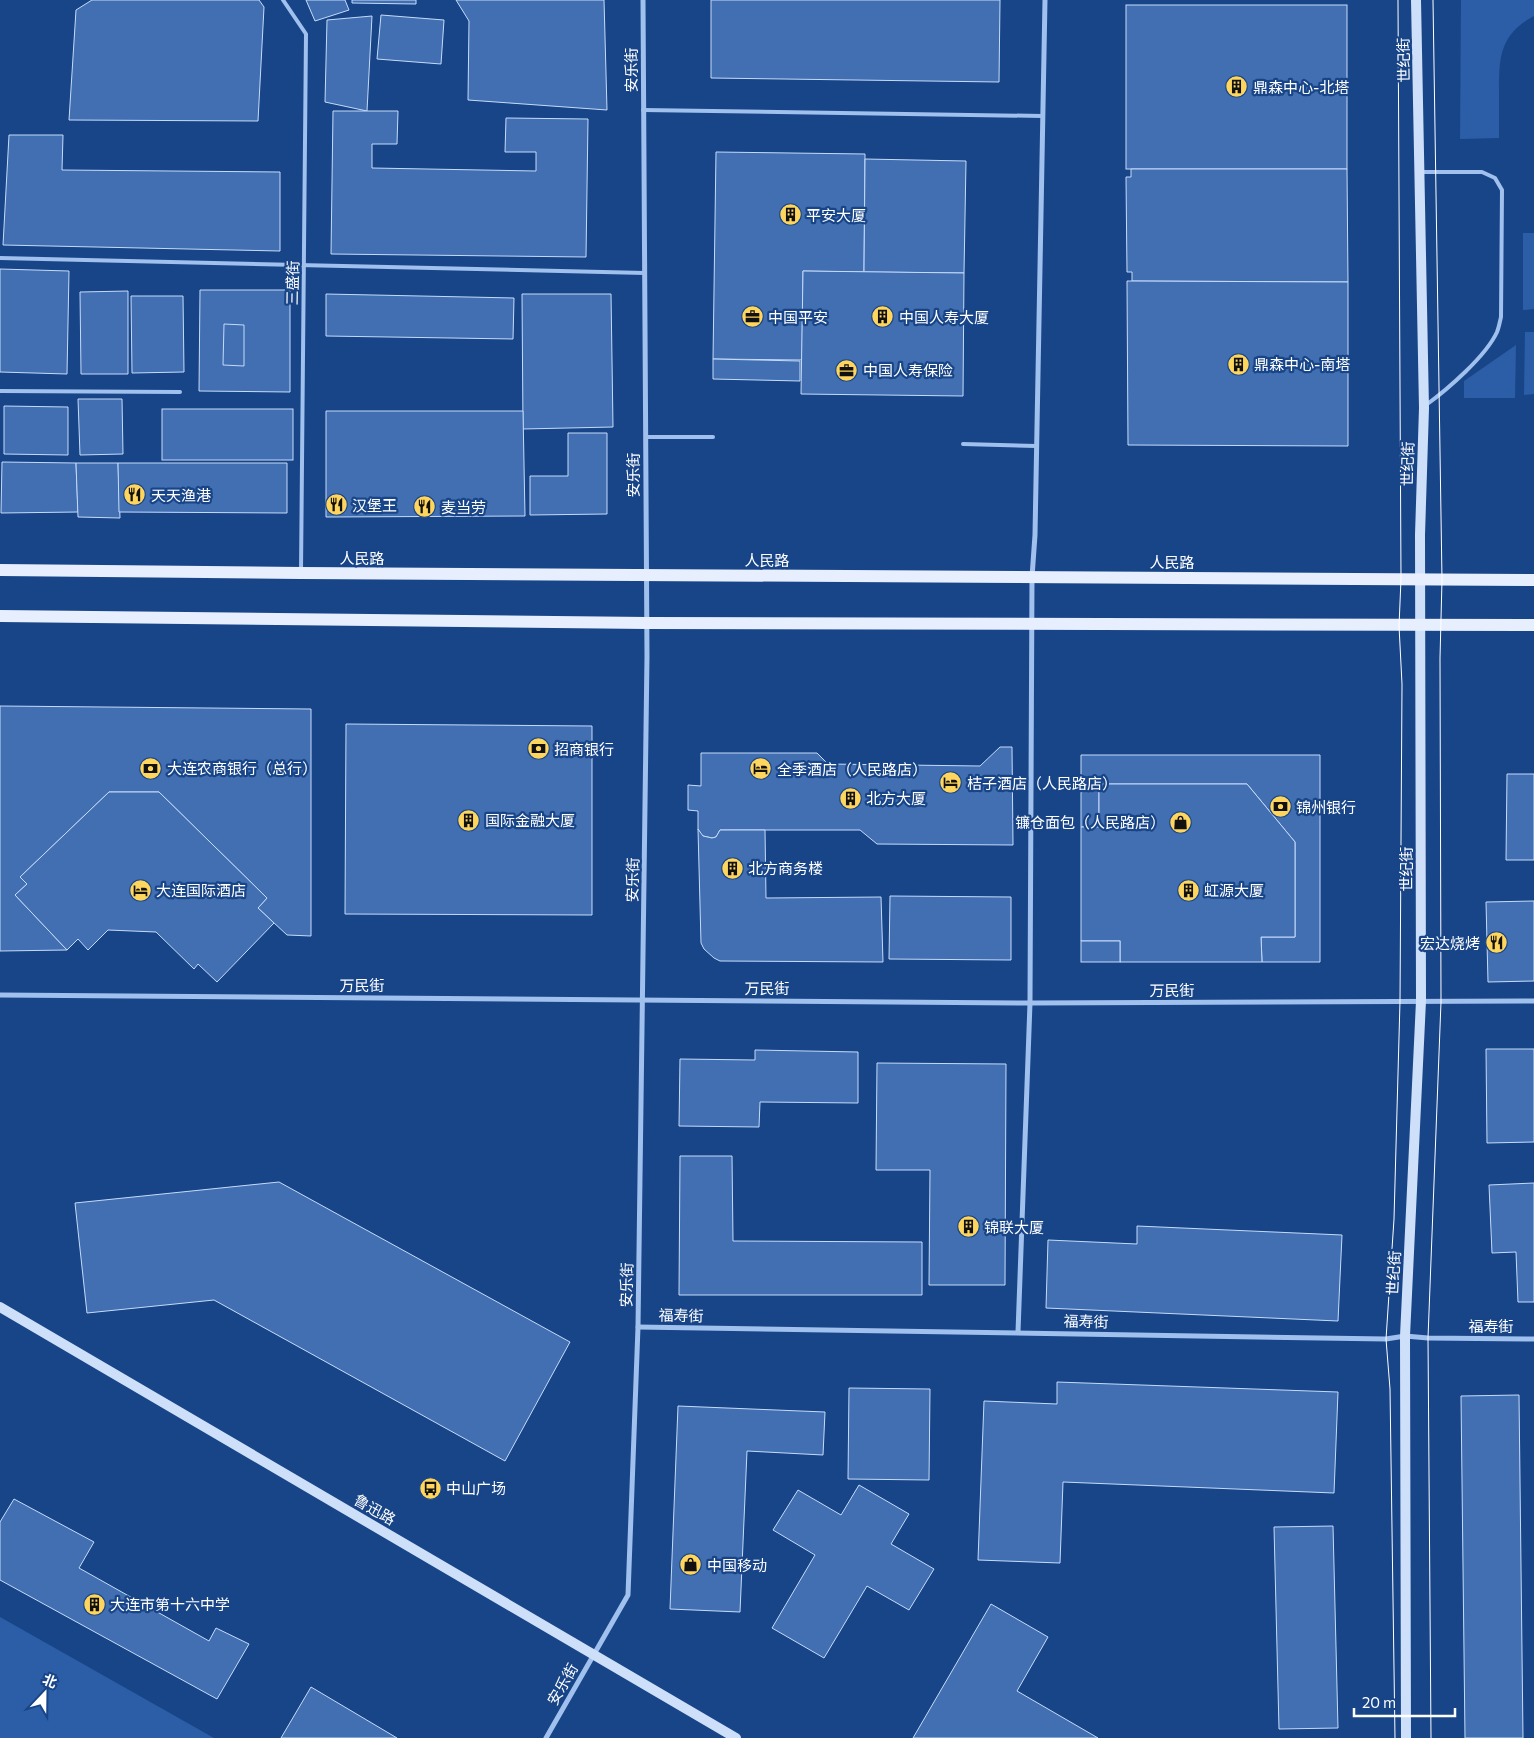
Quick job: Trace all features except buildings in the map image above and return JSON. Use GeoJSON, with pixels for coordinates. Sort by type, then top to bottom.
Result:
{"type":"FeatureCollection","features":[{"type":"Feature","properties":{"kind":"main road","name":"世纪街"},"geometry":{"type":"LineString","coordinates":[[1406,1738],[1405,1336],[1421,1001],[1420,626],[1424,408],[1416,0]]}},
{"type":"Feature","properties":{"kind":"main road","name":"人民路"},"geometry":{"type":"LineString","coordinates":[[0,570],[646,576],[1534,580]]}},
{"type":"Feature","properties":{"kind":"main road"},"geometry":{"type":"LineString","coordinates":[[0,616],[647,623],[1534,625]]}},
{"type":"Feature","properties":{"kind":"main road","name":"鲁迅路"},"geometry":{"type":"LineString","coordinates":[[0,1307],[736,1738]]}},
{"type":"Feature","properties":{"kind":"street","name":"安乐街"},"geometry":{"type":"LineString","coordinates":[[546,1738],[628,1595],[638,1327],[647,623],[644,0]]}},
{"type":"Feature","properties":{"kind":"street"},"geometry":{"type":"LineString","coordinates":[[1018,1332],[1030,1003],[1032,578],[1035,535],[1045,0]]}},
{"type":"Feature","properties":{"kind":"street","name":"万民街"},"geometry":{"type":"LineString","coordinates":[[0,995],[1030,1003],[1534,1001]]}},
{"type":"Feature","properties":{"kind":"street","name":"福寿街"},"geometry":{"type":"LineString","coordinates":[[638,1327],[1386,1339],[1405,1336],[1534,1339]]}},
{"type":"Feature","properties":{"kind":"lane","name":"三盛街"},"geometry":{"type":"LineString","coordinates":[[283,0],[306,34],[301,573]]}},
{"type":"Feature","properties":{"kind":"lane"},"geometry":{"type":"LineString","coordinates":[[644,110],[1042,116]]}},
{"type":"Feature","properties":{"kind":"lane"},"geometry":{"type":"LineString","coordinates":[[1420,172],[1482,172],[1495,178],[1502,190],[1501,317],[1497,332],[1487,347],[1453,384],[1424,408]]}},
{"type":"Feature","properties":{"kind":"lane"},"geometry":{"type":"LineString","coordinates":[[0,258],[645,273]]}},
{"type":"Feature","properties":{"kind":"lane"},"geometry":{"type":"LineString","coordinates":[[0,391],[180,392]]}},
{"type":"Feature","properties":{"kind":"lane"},"geometry":{"type":"LineString","coordinates":[[646,437],[713,437]]}},
{"type":"Feature","properties":{"kind":"lane"},"geometry":{"type":"LineString","coordinates":[[963,444],[1036,446]]}},
{"type":"Feature","properties":{"kind":"shaded area"},"geometry":{"type":"Polygon","coordinates":[[[1461,0],[1534,0],[1534,16],[1514,31],[1508,39],[1501,57],[1499,138],[1460,139],[1461,0]]]}},
{"type":"Feature","properties":{"kind":"shaded area"},"geometry":{"type":"Polygon","coordinates":[[[1523,233],[1534,233],[1534,309],[1523,310],[1523,233]]]}},
{"type":"Feature","properties":{"kind":"shaded area"},"geometry":{"type":"Polygon","coordinates":[[[1525,332],[1534,332],[1534,394],[1524,395],[1525,332]]]}},
{"type":"Feature","properties":{"kind":"shaded area"},"geometry":{"type":"Polygon","coordinates":[[[1516,345],[1515,398],[1464,398],[1464,381],[1516,345]]]}},
{"type":"Feature","properties":{"kind":"shaded area"},"geometry":{"type":"Polygon","coordinates":[[[0,1617],[214,1738],[0,1738],[0,1617]]]}},
{"type":"Feature","properties":{"kind":"tram line"},"geometry":{"type":"LineString","coordinates":[[1395,1738],[1390,1389],[1386,1339],[1394,1219],[1400,1001],[1402,684],[1399,626],[1401,579],[1398,0]]}},
{"type":"Feature","properties":{"kind":"tram line"},"geometry":{"type":"LineString","coordinates":[[1431,1738],[1428,1338],[1441,1002],[1440,658],[1442,580],[1433,0]]}},
{"type":"Feature","properties":{"kind":"place","name":"鼎森中心-北塔"},"geometry":{"type":"Point","coordinates":[1237,87]}},
{"type":"Feature","properties":{"kind":"place","name":"平安大厦"},"geometry":{"type":"Point","coordinates":[790,215]}},
{"type":"Feature","properties":{"kind":"place","name":"中国平安"},"geometry":{"type":"Point","coordinates":[752,317]}},
{"type":"Feature","properties":{"kind":"place","name":"中国人寿大厦"},"geometry":{"type":"Point","coordinates":[883,317]}},
{"type":"Feature","properties":{"kind":"place","name":"鼎森中心-南塔"},"geometry":{"type":"Point","coordinates":[1238,364]}},
{"type":"Feature","properties":{"kind":"place","name":"中国人寿保险"},"geometry":{"type":"Point","coordinates":[847,370]}},
{"type":"Feature","properties":{"kind":"place","name":"天天渔港"},"geometry":{"type":"Point","coordinates":[135,495]}},
{"type":"Feature","properties":{"kind":"place","name":"汉堡王"},"geometry":{"type":"Point","coordinates":[336,505]}},
{"type":"Feature","properties":{"kind":"place","name":"麦当劳"},"geometry":{"type":"Point","coordinates":[425,507]}},
{"type":"Feature","properties":{"kind":"place","name":"招商银行"},"geometry":{"type":"Point","coordinates":[538,749]}},
{"type":"Feature","properties":{"kind":"place","name":"大连农商银行（总行）"},"geometry":{"type":"Point","coordinates":[151,768]}},
{"type":"Feature","properties":{"kind":"place","name":"全季酒店（人民路店）"},"geometry":{"type":"Point","coordinates":[761,769]}},
{"type":"Feature","properties":{"kind":"place","name":"桔子酒店（人民路店）"},"geometry":{"type":"Point","coordinates":[951,783]}},
{"type":"Feature","properties":{"kind":"place","name":"北方大厦"},"geometry":{"type":"Point","coordinates":[850,798]}},
{"type":"Feature","properties":{"kind":"place","name":"锦州银行"},"geometry":{"type":"Point","coordinates":[1280,807]}},
{"type":"Feature","properties":{"kind":"place","name":"国际金融大厦"},"geometry":{"type":"Point","coordinates":[469,820]}},
{"type":"Feature","properties":{"kind":"place","name":"镰仓面包（人民路店）"},"geometry":{"type":"Point","coordinates":[1181,822]}},
{"type":"Feature","properties":{"kind":"place","name":"北方商务楼"},"geometry":{"type":"Point","coordinates":[732,868]}},
{"type":"Feature","properties":{"kind":"place","name":"大连国际酒店"},"geometry":{"type":"Point","coordinates":[140,890]}},
{"type":"Feature","properties":{"kind":"place","name":"虹源大厦"},"geometry":{"type":"Point","coordinates":[1188,890]}},
{"type":"Feature","properties":{"kind":"place","name":"宏达烧烤"},"geometry":{"type":"Point","coordinates":[1496,943]}},
{"type":"Feature","properties":{"kind":"place","name":"锦联大厦"},"geometry":{"type":"Point","coordinates":[968,1227]}},
{"type":"Feature","properties":{"kind":"place","name":"中山广场"},"geometry":{"type":"Point","coordinates":[430,1488]}},
{"type":"Feature","properties":{"kind":"place","name":"中国移动"},"geometry":{"type":"Point","coordinates":[691,1565]}},
{"type":"Feature","properties":{"kind":"place","name":"大连市第十六中学"},"geometry":{"type":"Point","coordinates":[94,1604]}}]}
